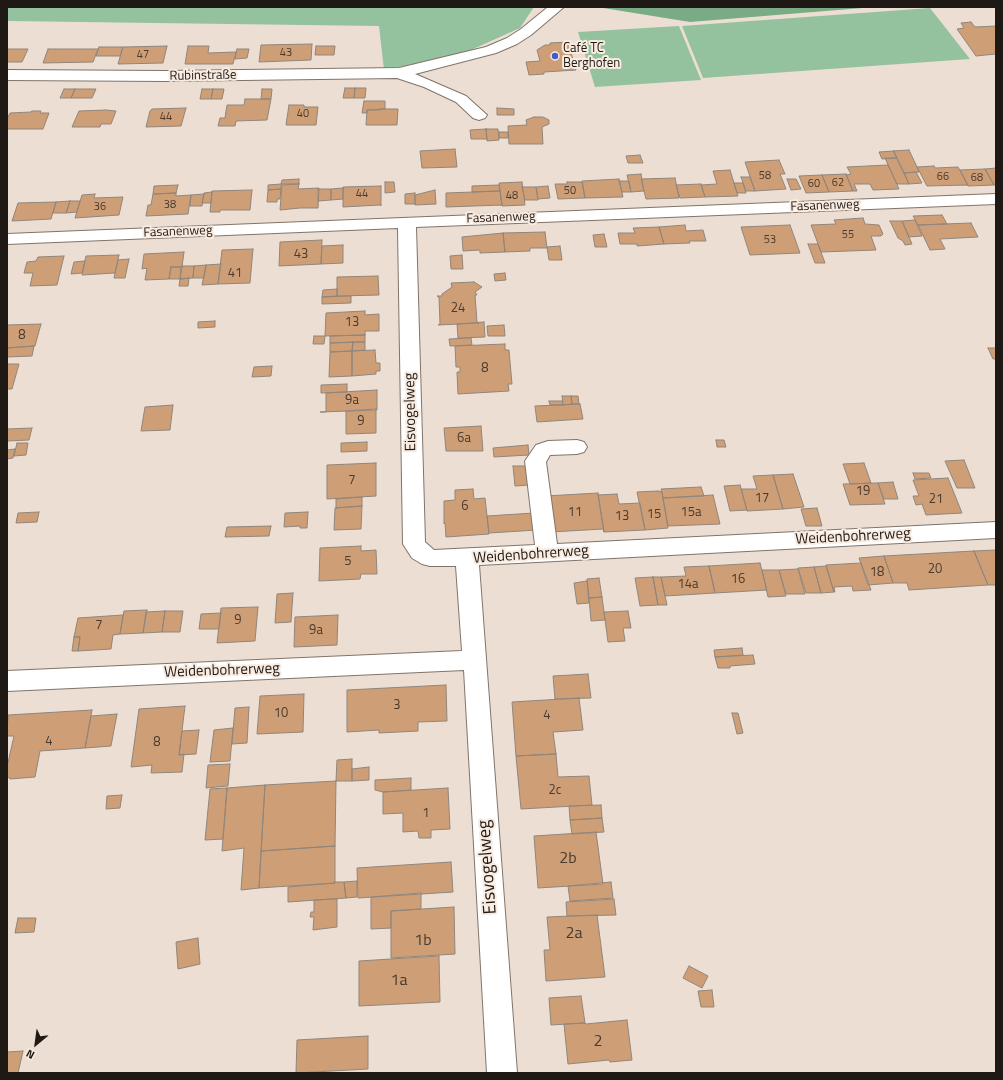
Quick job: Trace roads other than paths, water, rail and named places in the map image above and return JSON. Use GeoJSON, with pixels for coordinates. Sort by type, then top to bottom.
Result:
{"type":"FeatureCollection","features":[{"type":"Feature","properties":{"kind":"street","name":"Rubinstraße"},"geometry":{"type":"LineString","coordinates":[[7,75],[165,76],[399,73],[456,60],[491,50],[512,41],[526,32],[557,7]]}},
{"type":"Feature","properties":{"kind":"street","name":"Rubinstraße"},"geometry":{"type":"LineString","coordinates":[[399,73],[429,84],[461,99],[480,114]]}},
{"type":"Feature","properties":{"kind":"street","name":"Fasanenweg"},"geometry":{"type":"LineString","coordinates":[[7,239],[996,199]]}},
{"type":"Feature","properties":{"kind":"street","name":"Eisvogelweg"},"geometry":{"type":"LineString","coordinates":[[407,222],[414,544],[420,552],[430,558],[467,557]]}},
{"type":"Feature","properties":{"kind":"street"},"geometry":{"type":"LineString","coordinates":[[547,553],[535,461],[542,450],[548,448],[577,447]]}},
{"type":"Feature","properties":{"kind":"street","name":"Weidenbohrerweg"},"geometry":{"type":"LineString","coordinates":[[7,681],[475,660],[467,557],[996,530]]}},
{"type":"Feature","properties":{"kind":"street","name":"Eisvogelweg"},"geometry":{"type":"LineString","coordinates":[[475,660],[502,1073]]}},
{"type":"Feature","properties":{"kind":"place","name":"Café TC Berghofen"},"geometry":{"type":"Point","coordinates":[555,56]}}]}
